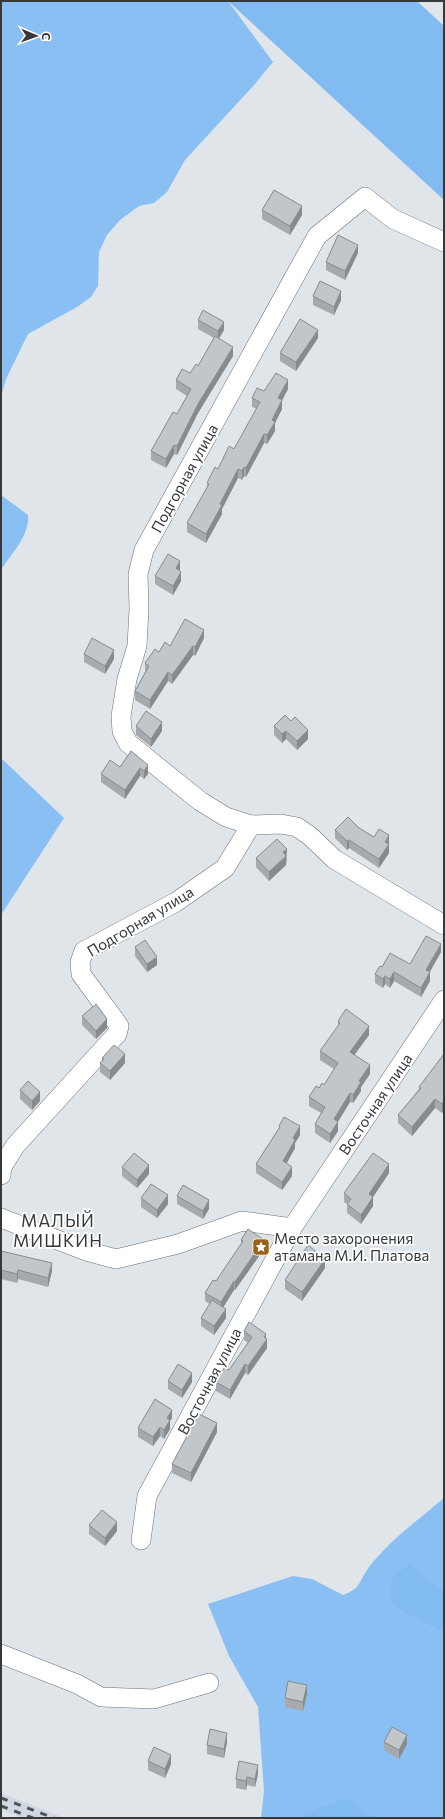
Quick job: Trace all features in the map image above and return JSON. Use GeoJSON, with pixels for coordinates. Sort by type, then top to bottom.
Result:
{"type":"FeatureCollection","features":[{"type":"Feature","properties":{"kind":"street","name":"Подгорная улица"},"geometry":{"type":"LineString","coordinates":[[444,242],[393,219],[365,197],[317,236],[144,550],[138,574],[139,609],[137,646],[127,679],[121,716],[122,730],[128,743],[200,801],[226,817],[252,825],[281,824],[297,827],[310,836],[334,859],[444,926]]}},
{"type":"Feature","properties":{"kind":"street","name":"Подгорная улица"},"geometry":{"type":"LineString","coordinates":[[1,1175],[2,1167],[15,1146],[117,1034],[119,1026],[81,974],[80,962],[84,951],[176,902],[225,868],[252,825]]}},
{"type":"Feature","properties":{"kind":"street","name":"Восточная улица"},"geometry":{"type":"LineString","coordinates":[[141,1540],[147,1496],[292,1228],[444,1000]]}},
{"type":"Feature","properties":{"kind":"street"},"geometry":{"type":"LineString","coordinates":[[1,1218],[86,1251],[116,1259],[178,1244],[242,1221],[292,1228]]}},
{"type":"Feature","properties":{"kind":"street"},"geometry":{"type":"LineString","coordinates":[[1,1654],[77,1684],[101,1697],[154,1698],[209,1683]]}},
{"type":"Feature","properties":{"kind":"shaded area"},"geometry":{"type":"Polygon","coordinates":[[[1,1],[228,1],[273,62],[255,84],[185,160],[167,192],[154,203],[139,206],[120,220],[107,235],[99,252],[98,286],[91,297],[77,307],[28,334],[6,379],[1,397],[1,1]]]}},
{"type":"Feature","properties":{"kind":"shaded area"},"geometry":{"type":"Polygon","coordinates":[[[228,1],[417,1],[444,26],[444,200],[228,1]]]}},
{"type":"Feature","properties":{"kind":"shaded area"},"geometry":{"type":"Polygon","coordinates":[[[1,495],[28,515],[28,522],[23,537],[1,570],[1,495]]]}},
{"type":"Feature","properties":{"kind":"shaded area"},"geometry":{"type":"Polygon","coordinates":[[[1,758],[64,818],[1,915],[1,758]]]}},
{"type":"Feature","properties":{"kind":"shaded area"},"geometry":{"type":"Polygon","coordinates":[[[444,1498],[444,1818],[261,1818],[264,1791],[258,1707],[229,1656],[208,1604],[293,1576],[312,1579],[343,1595],[357,1587],[369,1567],[386,1548],[444,1498]]]}},
{"type":"Feature","properties":{"kind":"shaded area"},"geometry":{"type":"Polygon","coordinates":[[[411,1564],[429,1582],[444,1591],[444,1631],[408,1614],[393,1602],[391,1584],[394,1574],[411,1564]]]}},
{"type":"Feature","properties":{"kind":"shaded area"},"geometry":{"type":"Polygon","coordinates":[[[1,1793],[65,1818],[22,1818],[1,1810],[1,1793]]]}},
{"type":"Feature","properties":{"kind":"shaded area"},"geometry":{"type":"Polygon","coordinates":[[[343,1800],[350,1800],[364,1812],[380,1818],[301,1818],[305,1813],[343,1800]]]}},
{"type":"Feature","properties":{"kind":"building"},"geometry":{"type":"Polygon","coordinates":[[[274,190],[302,206],[290,226],[262,210],[274,190]]]}},
{"type":"Feature","properties":{"kind":"building"},"geometry":{"type":"Polygon","coordinates":[[[338,235],[358,245],[345,271],[326,262],[338,235]]]}},
{"type":"Feature","properties":{"kind":"building"},"geometry":{"type":"Polygon","coordinates":[[[320,281],[341,291],[334,307],[313,296],[320,281]]]}},
{"type":"Feature","properties":{"kind":"building"},"geometry":{"type":"Polygon","coordinates":[[[203,310],[224,322],[218,331],[198,320],[203,310]]]}},
{"type":"Feature","properties":{"kind":"building"},"geometry":{"type":"Polygon","coordinates":[[[300,319],[318,330],[296,362],[280,353],[300,319]]]}},
{"type":"Feature","properties":{"kind":"building"},"geometry":{"type":"Polygon","coordinates":[[[215,336],[233,347],[198,404],[177,446],[174,445],[166,459],[151,451],[173,412],[177,414],[191,389],[176,380],[182,369],[190,373],[196,364],[198,366],[215,336]]]}},
{"type":"Feature","properties":{"kind":"building"},"geometry":{"type":"Polygon","coordinates":[[[276,373],[288,380],[278,398],[282,400],[272,420],[275,422],[267,435],[264,434],[246,468],[244,467],[242,471],[238,469],[220,504],[222,505],[206,534],[187,523],[209,484],[207,483],[215,467],[218,469],[229,446],[234,449],[260,402],[252,398],[257,388],[264,391],[276,373]]]}},
{"type":"Feature","properties":{"kind":"building"},"geometry":{"type":"Polygon","coordinates":[[[168,554],[180,561],[176,568],[181,572],[173,586],[155,576],[168,554]]]}},
{"type":"Feature","properties":{"kind":"building"},"geometry":{"type":"Polygon","coordinates":[[[185,619],[204,630],[195,647],[193,646],[172,675],[168,672],[150,700],[135,691],[149,666],[145,663],[155,649],[159,652],[165,642],[170,646],[185,619]]]}},
{"type":"Feature","properties":{"kind":"building"},"geometry":{"type":"Polygon","coordinates":[[[92,638],[114,650],[105,666],[84,654],[92,638]]]}},
{"type":"Feature","properties":{"kind":"building"},"geometry":{"type":"Polygon","coordinates":[[[146,711],[162,722],[151,739],[136,726],[146,711]]]}},
{"type":"Feature","properties":{"kind":"building"},"geometry":{"type":"Polygon","coordinates":[[[285,715],[291,721],[295,717],[308,730],[297,741],[286,731],[282,734],[274,726],[285,715]]]}},
{"type":"Feature","properties":{"kind":"building"},"geometry":{"type":"Polygon","coordinates":[[[131,751],[148,765],[144,771],[140,768],[125,790],[101,774],[110,760],[120,767],[131,751]]]}},
{"type":"Feature","properties":{"kind":"building"},"geometry":{"type":"Polygon","coordinates":[[[348,817],[359,828],[374,837],[379,829],[389,835],[385,842],[389,844],[379,859],[349,840],[347,841],[335,830],[348,817]]]}},
{"type":"Feature","properties":{"kind":"building"},"geometry":{"type":"Polygon","coordinates":[[[277,839],[287,849],[283,852],[286,856],[269,872],[256,858],[277,839]]]}},
{"type":"Feature","properties":{"kind":"building"},"geometry":{"type":"Polygon","coordinates":[[[426,936],[441,944],[426,970],[430,972],[421,988],[394,972],[390,979],[385,976],[383,979],[375,974],[380,966],[382,967],[390,953],[410,964],[426,936]]]}},
{"type":"Feature","properties":{"kind":"building"},"geometry":{"type":"Polygon","coordinates":[[[145,940],[157,957],[147,964],[135,947],[145,940]]]}},
{"type":"Feature","properties":{"kind":"building"},"geometry":{"type":"Polygon","coordinates":[[[96,1004],[107,1019],[96,1031],[82,1016],[96,1004]]]}},
{"type":"Feature","properties":{"kind":"building"},"geometry":{"type":"Polygon","coordinates":[[[346,1009],[369,1026],[350,1052],[370,1065],[359,1081],[361,1082],[353,1095],[350,1093],[334,1119],[338,1122],[330,1134],[315,1124],[325,1107],[309,1097],[316,1086],[319,1088],[322,1083],[324,1085],[338,1063],[320,1051],[340,1023],[338,1021],[346,1009]]]}},
{"type":"Feature","properties":{"kind":"building"},"geometry":{"type":"Polygon","coordinates":[[[114,1045],[125,1054],[110,1071],[100,1063],[104,1059],[102,1058],[114,1045]]]}},
{"type":"Feature","properties":{"kind":"building"},"geometry":{"type":"Polygon","coordinates":[[[444,1054],[444,1101],[442,1104],[435,1099],[412,1127],[398,1115],[421,1088],[419,1087],[444,1054]]]}},
{"type":"Feature","properties":{"kind":"building"},"geometry":{"type":"Polygon","coordinates":[[[28,1081],[40,1092],[32,1101],[20,1090],[28,1081]]]}},
{"type":"Feature","properties":{"kind":"building"},"geometry":{"type":"Polygon","coordinates":[[[284,1117],[300,1126],[293,1138],[295,1140],[283,1161],[292,1167],[282,1182],[256,1164],[280,1127],[279,1126],[284,1117]]]}},
{"type":"Feature","properties":{"kind":"building"},"geometry":{"type":"Polygon","coordinates":[[[134,1153],[149,1165],[137,1180],[122,1167],[134,1153]]]}},
{"type":"Feature","properties":{"kind":"building"},"geometry":{"type":"Polygon","coordinates":[[[373,1153],[389,1164],[369,1194],[373,1197],[361,1215],[347,1204],[351,1199],[344,1193],[373,1153]]]}},
{"type":"Feature","properties":{"kind":"building"},"geometry":{"type":"Polygon","coordinates":[[[151,1184],[168,1195],[157,1210],[141,1198],[151,1184]]]}},
{"type":"Feature","properties":{"kind":"building"},"geometry":{"type":"Polygon","coordinates":[[[183,1185],[209,1200],[203,1211],[177,1196],[183,1185]]]}},
{"type":"Feature","properties":{"kind":"building"},"geometry":{"type":"Polygon","coordinates":[[[248,1229],[264,1240],[235,1282],[234,1281],[221,1302],[205,1293],[213,1280],[216,1281],[243,1241],[241,1240],[248,1229]]]}},
{"type":"Feature","properties":{"kind":"building"},"geometry":{"type":"Polygon","coordinates":[[[308,1245],[325,1259],[302,1292],[285,1280],[308,1245]]]}},
{"type":"Feature","properties":{"kind":"building"},"geometry":{"type":"Polygon","coordinates":[[[1,1251],[52,1263],[48,1278],[18,1270],[17,1274],[1,1270],[1,1251]]]}},
{"type":"Feature","properties":{"kind":"building"},"geometry":{"type":"Polygon","coordinates":[[[212,1300],[226,1309],[214,1326],[201,1318],[212,1300]]]}},
{"type":"Feature","properties":{"kind":"building"},"geometry":{"type":"Polygon","coordinates":[[[249,1322],[266,1334],[264,1337],[267,1339],[248,1366],[245,1364],[230,1390],[216,1382],[224,1368],[229,1370],[252,1337],[244,1331],[249,1322]]]}},
{"type":"Feature","properties":{"kind":"building"},"geometry":{"type":"Polygon","coordinates":[[[178,1364],[192,1373],[182,1390],[168,1381],[178,1364]]]}},
{"type":"Feature","properties":{"kind":"building"},"geometry":{"type":"Polygon","coordinates":[[[155,1399],[172,1410],[167,1418],[170,1420],[164,1430],[160,1427],[153,1437],[138,1428],[155,1399]]]}},
{"type":"Feature","properties":{"kind":"building"},"geometry":{"type":"Polygon","coordinates":[[[199,1414],[217,1423],[191,1473],[172,1464],[199,1414]]]}},
{"type":"Feature","properties":{"kind":"building"},"geometry":{"type":"Polygon","coordinates":[[[102,1510],[117,1522],[105,1538],[89,1525],[102,1510]]]}},
{"type":"Feature","properties":{"kind":"building"},"geometry":{"type":"Polygon","coordinates":[[[288,1681],[307,1685],[303,1702],[285,1698],[288,1681]]]}},
{"type":"Feature","properties":{"kind":"building"},"geometry":{"type":"Polygon","coordinates":[[[392,1727],[407,1735],[399,1750],[384,1742],[392,1727]]]}},
{"type":"Feature","properties":{"kind":"building"},"geometry":{"type":"Polygon","coordinates":[[[210,1729],[227,1733],[224,1749],[207,1745],[210,1729]]]}},
{"type":"Feature","properties":{"kind":"building"},"geometry":{"type":"Polygon","coordinates":[[[154,1747],[171,1755],[165,1769],[148,1761],[154,1747]]]}},
{"type":"Feature","properties":{"kind":"building"},"geometry":{"type":"Polygon","coordinates":[[[239,1761],[258,1765],[255,1779],[247,1777],[246,1781],[236,1779],[239,1761]]]}},
{"type":"Feature","properties":{"kind":"railway"},"geometry":{"type":"LineString","coordinates":[[1,1798],[54,1818]]}},
{"type":"Feature","properties":{"kind":"railway"},"geometry":{"type":"LineString","coordinates":[[1,1806],[33,1818]]}},
{"type":"Feature","properties":{"kind":"place","name":"Место захоронения атамана М.И. Платова"},"geometry":{"type":"Point","coordinates":[261,1247]}},
{"type":"Feature","properties":{"kind":"district","name":"МАЛЫЙ МИШКИН"},"geometry":{"type":"Point","coordinates":[58,1230]}}]}
